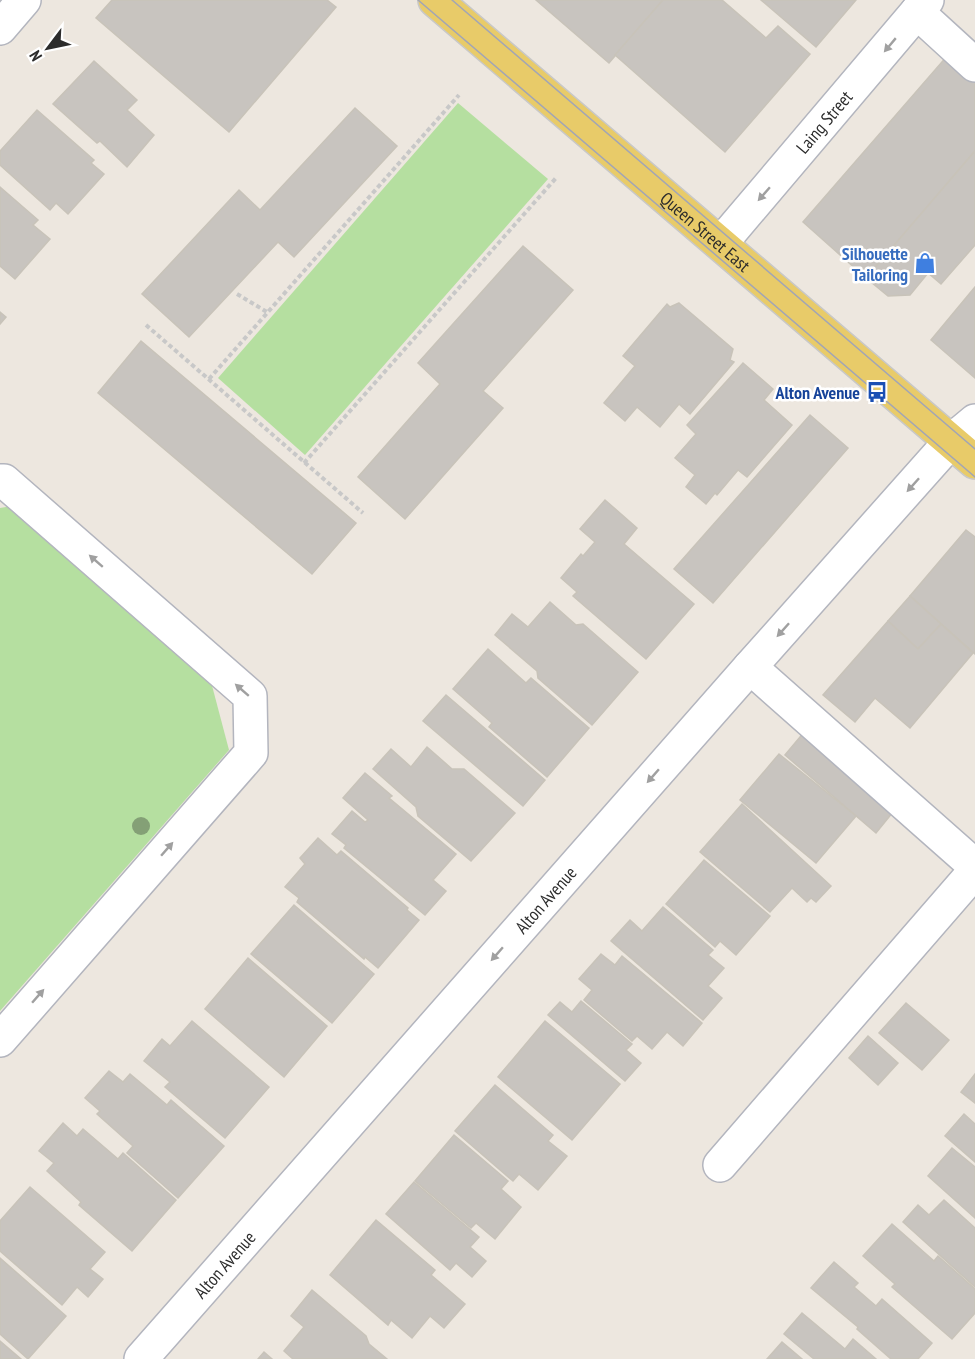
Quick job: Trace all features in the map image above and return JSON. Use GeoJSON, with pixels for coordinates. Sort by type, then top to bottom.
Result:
{"type":"FeatureCollection","features":[{"type":"Feature","properties":{"kind":"main road","name":"Queen Street East"},"geometry":{"type":"LineString","coordinates":[[435,0],[721,243],[967,441]]}},
{"type":"Feature","properties":{"kind":"street"},"geometry":{"type":"LineString","coordinates":[[0,27],[24,0]]}},
{"type":"Feature","properties":{"kind":"street"},"geometry":{"type":"LineString","coordinates":[[922,6],[975,65]]}},
{"type":"Feature","properties":{"kind":"street","name":"Laing Street"},"geometry":{"type":"LineString","coordinates":[[721,243],[922,6]]}},
{"type":"Feature","properties":{"kind":"street","name":"Alton Avenue"},"geometry":{"type":"LineString","coordinates":[[141,1359],[750,667],[967,441]]}},
{"type":"Feature","properties":{"kind":"street"},"geometry":{"type":"LineString","coordinates":[[0,481],[4,481],[250,696],[251,753],[0,1041]]}},
{"type":"Feature","properties":{"kind":"street"},"geometry":{"type":"LineString","coordinates":[[750,667],[975,866]]}},
{"type":"Feature","properties":{"kind":"street"},"geometry":{"type":"LineString","coordinates":[[720,1165],[975,871]]}},
{"type":"Feature","properties":{"kind":"path"},"geometry":{"type":"LineString","coordinates":[[209,379],[459,95]]}},
{"type":"Feature","properties":{"kind":"path"},"geometry":{"type":"LineString","coordinates":[[304,463],[556,178]]}},
{"type":"Feature","properties":{"kind":"path"},"geometry":{"type":"LineString","coordinates":[[237,294],[267,312]]}},
{"type":"Feature","properties":{"kind":"path"},"geometry":{"type":"LineString","coordinates":[[147,325],[363,513]]}},
{"type":"Feature","properties":{"kind":"green space"},"geometry":{"type":"Polygon","coordinates":[[[458,103],[548,179],[305,455],[218,378],[458,103]]]}},
{"type":"Feature","properties":{"kind":"green space"},"geometry":{"type":"Polygon","coordinates":[[[12,506],[210,678],[229,750],[0,1011],[0,508],[12,506]]]}},
{"type":"Feature","properties":{"kind":"building"},"geometry":{"type":"Polygon","coordinates":[[[112,0],[327,0],[336,7],[229,132],[96,18],[112,0]]]}},
{"type":"Feature","properties":{"kind":"building"},"geometry":{"type":"Polygon","coordinates":[[[536,0],[663,0],[609,63],[536,0]]]}},
{"type":"Feature","properties":{"kind":"building"},"geometry":{"type":"Polygon","coordinates":[[[663,0],[722,0],[766,38],[778,26],[810,54],[725,152],[615,55],[663,0]]]}},
{"type":"Feature","properties":{"kind":"building"},"geometry":{"type":"Polygon","coordinates":[[[761,0],[856,0],[816,47],[761,0]]]}},
{"type":"Feature","properties":{"kind":"building"},"geometry":{"type":"Polygon","coordinates":[[[948,55],[975,78],[975,151],[866,278],[803,222],[948,55]]]}},
{"type":"Feature","properties":{"kind":"building"},"geometry":{"type":"Polygon","coordinates":[[[94,61],[137,100],[127,110],[154,135],[127,167],[100,141],[97,143],[53,104],[94,61]]]}},
{"type":"Feature","properties":{"kind":"building"},"geometry":{"type":"Polygon","coordinates":[[[355,108],[397,146],[294,257],[278,242],[189,337],[142,294],[239,190],[260,210],[355,108]]]}},
{"type":"Feature","properties":{"kind":"building"},"geometry":{"type":"Polygon","coordinates":[[[37,110],[94,160],[91,163],[104,174],[68,214],[56,203],[50,210],[0,165],[0,151],[37,110]]]}},
{"type":"Feature","properties":{"kind":"building"},"geometry":{"type":"Polygon","coordinates":[[[975,151],[975,245],[941,284],[928,273],[910,295],[888,296],[866,278],[975,151]]]}},
{"type":"Feature","properties":{"kind":"building"},"geometry":{"type":"Polygon","coordinates":[[[0,187],[38,220],[33,225],[50,239],[15,279],[0,266],[0,187]]]}},
{"type":"Feature","properties":{"kind":"building"},"geometry":{"type":"Polygon","coordinates":[[[523,246],[573,290],[483,391],[503,408],[405,519],[358,477],[440,384],[418,363],[523,246]]]}},
{"type":"Feature","properties":{"kind":"building"},"geometry":{"type":"Polygon","coordinates":[[[975,287],[975,378],[931,340],[975,287]]]}},
{"type":"Feature","properties":{"kind":"building"},"geometry":{"type":"Polygon","coordinates":[[[679,303],[733,349],[730,360],[734,362],[690,414],[679,404],[660,427],[637,407],[625,421],[604,403],[635,366],[623,356],[667,304],[670,307],[679,303]]]}},
{"type":"Feature","properties":{"kind":"building"},"geometry":{"type":"Polygon","coordinates":[[[0,312],[6,317],[0,324],[0,312]]]}},
{"type":"Feature","properties":{"kind":"building"},"geometry":{"type":"Polygon","coordinates":[[[141,341],[356,523],[312,574],[98,393],[141,341]]]}},
{"type":"Feature","properties":{"kind":"building"},"geometry":{"type":"Polygon","coordinates":[[[743,363],[773,389],[764,400],[792,425],[747,477],[738,470],[717,495],[715,493],[706,504],[686,487],[695,475],[675,458],[696,434],[687,425],[743,363]]]}},
{"type":"Feature","properties":{"kind":"building"},"geometry":{"type":"Polygon","coordinates":[[[810,415],[848,448],[713,603],[674,569],[810,415]]]}},
{"type":"Feature","properties":{"kind":"building"},"geometry":{"type":"Polygon","coordinates":[[[605,500],[637,528],[624,544],[694,604],[646,659],[573,596],[577,592],[561,578],[581,554],[583,556],[595,542],[580,529],[605,500]]]}},
{"type":"Feature","properties":{"kind":"building"},"geometry":{"type":"Polygon","coordinates":[[[966,530],[975,537],[975,654],[910,596],[966,530]]]}},
{"type":"Feature","properties":{"kind":"building"},"geometry":{"type":"Polygon","coordinates":[[[910,596],[941,624],[918,649],[888,621],[910,596]]]}},
{"type":"Feature","properties":{"kind":"building"},"geometry":{"type":"Polygon","coordinates":[[[550,602],[576,625],[583,624],[638,672],[592,725],[538,678],[537,671],[495,635],[512,614],[528,627],[550,602]]]}},
{"type":"Feature","properties":{"kind":"building"},"geometry":{"type":"Polygon","coordinates":[[[888,621],[918,649],[941,624],[973,653],[910,728],[875,698],[855,722],[823,695],[888,621]]]}},
{"type":"Feature","properties":{"kind":"building"},"geometry":{"type":"Polygon","coordinates":[[[488,649],[526,683],[531,678],[589,728],[547,777],[489,727],[492,723],[453,689],[488,649]]]}},
{"type":"Feature","properties":{"kind":"building"},"geometry":{"type":"Polygon","coordinates":[[[446,695],[545,780],[523,806],[423,721],[446,695]]]}},
{"type":"Feature","properties":{"kind":"building"},"geometry":{"type":"Polygon","coordinates":[[[805,731],[897,807],[876,833],[785,755],[805,731]]]}},
{"type":"Feature","properties":{"kind":"building"},"geometry":{"type":"Polygon","coordinates":[[[427,747],[452,769],[464,769],[515,813],[471,861],[418,816],[416,807],[373,769],[391,749],[411,767],[427,747]]]}},
{"type":"Feature","properties":{"kind":"building"},"geometry":{"type":"Polygon","coordinates":[[[779,754],[856,816],[816,863],[740,800],[779,754]]]}},
{"type":"Feature","properties":{"kind":"building"},"geometry":{"type":"Polygon","coordinates":[[[365,773],[392,796],[389,798],[456,854],[433,880],[446,891],[425,915],[344,848],[346,845],[332,834],[352,811],[365,822],[368,820],[343,798],[365,773]]]}},
{"type":"Feature","properties":{"kind":"building"},"geometry":{"type":"Polygon","coordinates":[[[742,804],[831,886],[816,902],[811,898],[807,902],[792,888],[770,912],[700,852],[742,804]]]}},
{"type":"Feature","properties":{"kind":"building"},"geometry":{"type":"Polygon","coordinates":[[[318,838],[337,855],[341,851],[419,920],[378,968],[365,957],[364,959],[297,902],[299,898],[285,887],[305,864],[300,858],[318,838]]]}},
{"type":"Feature","properties":{"kind":"building"},"geometry":{"type":"Polygon","coordinates":[[[704,860],[770,916],[736,955],[720,941],[715,947],[666,904],[704,860]]]}},
{"type":"Feature","properties":{"kind":"building"},"geometry":{"type":"Polygon","coordinates":[[[294,905],[374,974],[332,1023],[251,954],[294,905]]]}},
{"type":"Feature","properties":{"kind":"building"},"geometry":{"type":"Polygon","coordinates":[[[663,907],[713,950],[708,955],[724,968],[708,986],[722,998],[703,1020],[611,941],[630,920],[642,931],[663,907]]]}},
{"type":"Feature","properties":{"kind":"building"},"geometry":{"type":"Polygon","coordinates":[[[601,954],[615,965],[622,956],[702,1023],[683,1046],[667,1032],[652,1049],[637,1036],[632,1041],[584,1000],[592,990],[579,979],[601,954]]]}},
{"type":"Feature","properties":{"kind":"building"},"geometry":{"type":"Polygon","coordinates":[[[248,958],[327,1026],[284,1077],[205,1009],[248,958]]]}},
{"type":"Feature","properties":{"kind":"building"},"geometry":{"type":"Polygon","coordinates":[[[581,1001],[632,1044],[626,1050],[641,1063],[625,1081],[548,1015],[560,1002],[572,1012],[581,1001]]]}},
{"type":"Feature","properties":{"kind":"building"},"geometry":{"type":"Polygon","coordinates":[[[906,1003],[949,1040],[922,1070],[879,1033],[906,1003]]]}},
{"type":"Feature","properties":{"kind":"building"},"geometry":{"type":"Polygon","coordinates":[[[192,1021],[269,1087],[225,1138],[165,1087],[170,1082],[144,1061],[162,1039],[170,1046],[192,1021]]]}},
{"type":"Feature","properties":{"kind":"building"},"geometry":{"type":"Polygon","coordinates":[[[545,1021],[620,1084],[572,1140],[498,1077],[545,1021]]]}},
{"type":"Feature","properties":{"kind":"building"},"geometry":{"type":"Polygon","coordinates":[[[868,1036],[898,1063],[878,1085],[849,1058],[868,1036]]]}},
{"type":"Feature","properties":{"kind":"building"},"geometry":{"type":"Polygon","coordinates":[[[109,1071],[123,1082],[130,1074],[167,1105],[171,1100],[224,1146],[178,1198],[127,1153],[133,1146],[97,1114],[100,1111],[85,1098],[109,1071]]]}},
{"type":"Feature","properties":{"kind":"building"},"geometry":{"type":"Polygon","coordinates":[[[975,1074],[975,1103],[961,1092],[975,1074]]]}},
{"type":"Feature","properties":{"kind":"building"},"geometry":{"type":"Polygon","coordinates":[[[495,1085],[553,1135],[548,1141],[567,1156],[538,1190],[519,1174],[513,1181],[455,1131],[495,1085]]]}},
{"type":"Feature","properties":{"kind":"building"},"geometry":{"type":"Polygon","coordinates":[[[964,1114],[975,1124],[975,1162],[945,1136],[964,1114]]]}},
{"type":"Feature","properties":{"kind":"building"},"geometry":{"type":"Polygon","coordinates":[[[63,1123],[77,1136],[83,1129],[118,1159],[123,1153],[176,1200],[132,1251],[79,1205],[81,1202],[47,1171],[54,1163],[39,1151],[63,1123]]]}},
{"type":"Feature","properties":{"kind":"building"},"geometry":{"type":"Polygon","coordinates":[[[454,1135],[508,1181],[501,1189],[521,1207],[495,1239],[476,1223],[471,1228],[415,1181],[454,1135]]]}},
{"type":"Feature","properties":{"kind":"building"},"geometry":{"type":"Polygon","coordinates":[[[952,1148],[975,1167],[975,1218],[928,1176],[952,1148]]]}},
{"type":"Feature","properties":{"kind":"building"},"geometry":{"type":"Polygon","coordinates":[[[414,1182],[479,1237],[470,1247],[486,1261],[472,1277],[456,1263],[450,1270],[386,1214],[414,1182]]]}},
{"type":"Feature","properties":{"kind":"building"},"geometry":{"type":"Polygon","coordinates":[[[30,1187],[105,1252],[90,1269],[103,1279],[88,1297],[77,1287],[62,1305],[0,1251],[0,1221],[30,1187]]]}},
{"type":"Feature","properties":{"kind":"building"},"geometry":{"type":"Polygon","coordinates":[[[944,1200],[975,1228],[975,1287],[903,1222],[918,1205],[929,1215],[944,1200]]]}},
{"type":"Feature","properties":{"kind":"building"},"geometry":{"type":"Polygon","coordinates":[[[376,1220],[435,1270],[431,1275],[465,1304],[444,1328],[430,1316],[412,1338],[391,1320],[388,1325],[330,1275],[376,1220]]]}},
{"type":"Feature","properties":{"kind":"building"},"geometry":{"type":"Polygon","coordinates":[[[892,1224],[934,1261],[938,1256],[975,1289],[975,1313],[952,1339],[892,1287],[895,1284],[863,1256],[892,1224]]]}},
{"type":"Feature","properties":{"kind":"building"},"geometry":{"type":"Polygon","coordinates":[[[0,1258],[66,1316],[28,1359],[0,1334],[0,1258]]]}},
{"type":"Feature","properties":{"kind":"building"},"geometry":{"type":"Polygon","coordinates":[[[834,1262],[858,1283],[854,1287],[876,1306],[882,1299],[932,1343],[918,1359],[891,1359],[857,1329],[858,1327],[811,1288],[834,1262]]]}},
{"type":"Feature","properties":{"kind":"building"},"geometry":{"type":"Polygon","coordinates":[[[312,1290],[366,1336],[369,1344],[387,1359],[293,1359],[284,1351],[304,1327],[291,1316],[312,1290]]]}},
{"type":"Feature","properties":{"kind":"building"},"geometry":{"type":"Polygon","coordinates":[[[802,1313],[845,1349],[853,1339],[876,1359],[814,1359],[784,1334],[802,1313]]]}},
{"type":"Feature","properties":{"kind":"building"},"geometry":{"type":"Polygon","coordinates":[[[0,1341],[21,1359],[0,1359],[0,1341]]]}},
{"type":"Feature","properties":{"kind":"building"},"geometry":{"type":"Polygon","coordinates":[[[782,1342],[802,1359],[767,1359],[782,1342]]]}},
{"type":"Feature","properties":{"kind":"building"},"geometry":{"type":"Polygon","coordinates":[[[264,1352],[272,1359],[258,1359],[264,1352]]]}},
{"type":"Feature","properties":{"kind":"tram line"},"geometry":{"type":"LineString","coordinates":[[418,0],[975,477]]}},
{"type":"Feature","properties":{"kind":"tram line"},"geometry":{"type":"LineString","coordinates":[[452,0],[975,449]]}},
{"type":"Feature","properties":{"kind":"place","name":"Silhouette Tailoring"},"geometry":{"type":"Point","coordinates":[925,263]}},
{"type":"Feature","properties":{"kind":"place","name":"Alton Avenue"},"geometry":{"type":"Point","coordinates":[877,392]}}]}
